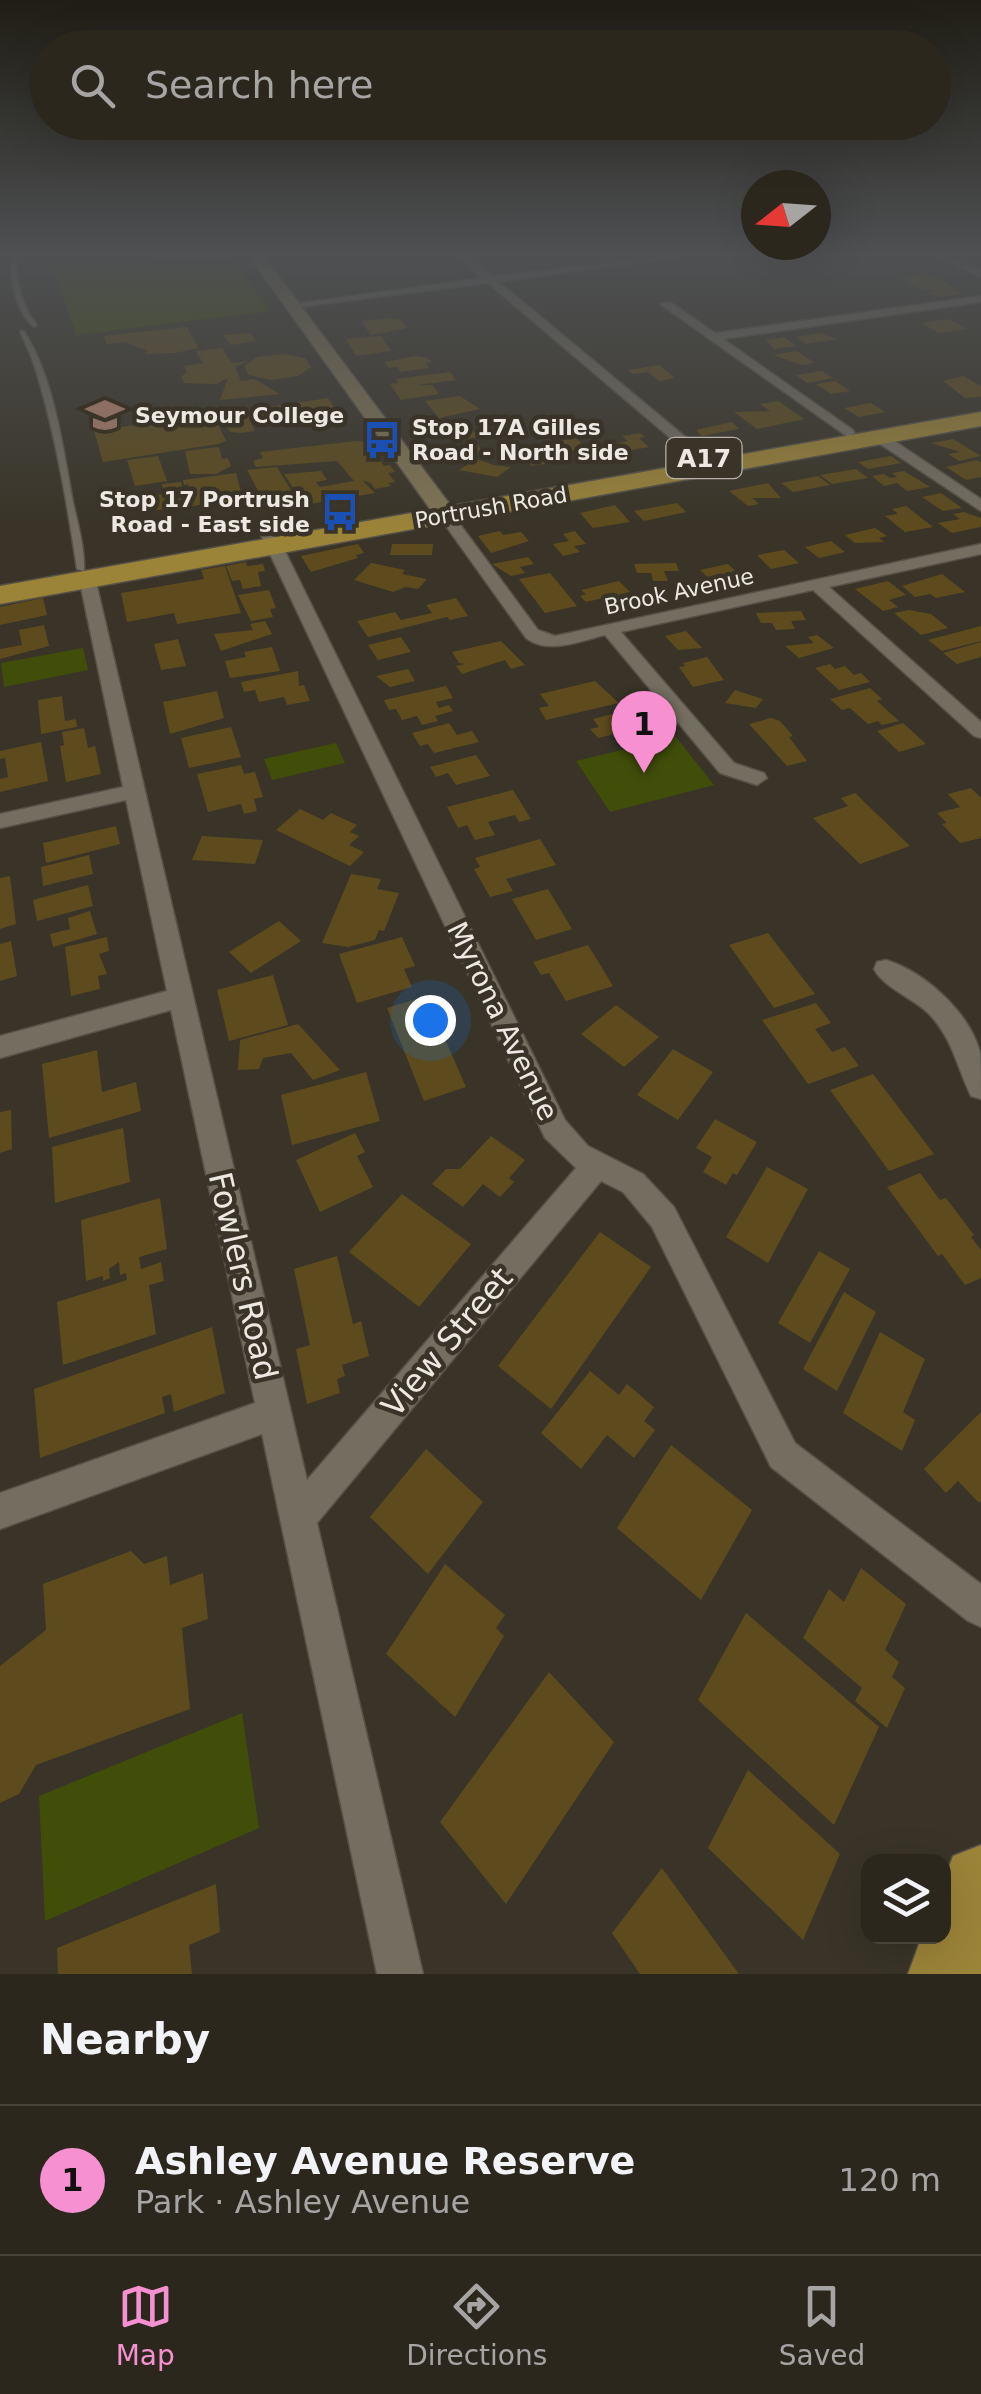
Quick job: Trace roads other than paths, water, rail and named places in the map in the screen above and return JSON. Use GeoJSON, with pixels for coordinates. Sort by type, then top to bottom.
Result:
{"type":"FeatureCollection","features":[{"type":"Feature","properties":{"kind":"highway","name":"Portrush Road"},"geometry":{"type":"LineString","coordinates":[[0,584],[84,573],[442,510],[981,410]]}},
{"type":"Feature","properties":{"kind":"highway","name":"Portrush Road"},"geometry":{"type":"LineString","coordinates":[[708,462],[981,419]]}},
{"type":"Feature","properties":{"kind":"highway","name":"Portrush Road"},"geometry":{"type":"LineString","coordinates":[[0,594],[84,573]]}},
{"type":"Feature","properties":{"kind":"highway"},"geometry":{"type":"LineString","coordinates":[[948,1974],[981,1884]]}},
{"type":"Feature","properties":{"kind":"street"},"geometry":{"type":"LineString","coordinates":[[322,345],[442,510]]}},
{"type":"Feature","properties":{"kind":"street"},"geometry":{"type":"LineString","coordinates":[[568,345],[708,462]]}},
{"type":"Feature","properties":{"kind":"street"},"geometry":{"type":"LineString","coordinates":[[722,345],[848,434]]}},
{"type":"Feature","properties":{"kind":"street"},"geometry":{"type":"LineString","coordinates":[[879,437],[981,506]]}},
{"type":"Feature","properties":{"kind":"street","name":"Brook Avenue"},"geometry":{"type":"LineString","coordinates":[[442,510],[540,640],[555,641],[981,548]]}},
{"type":"Feature","properties":{"kind":"street","name":"Myrona Avenue"},"geometry":{"type":"LineString","coordinates":[[271,540],[555,1129],[578,1154],[633,1183],[663,1217],[783,1455],[981,1608]]}},
{"type":"Feature","properties":{"kind":"street","name":"Fowlers Road"},"geometry":{"type":"LineString","coordinates":[[84,573],[400,1974]]}},
{"type":"Feature","properties":{"kind":"street"},"geometry":{"type":"LineString","coordinates":[[816,584],[981,732]]}},
{"type":"Feature","properties":{"kind":"street"},"geometry":{"type":"LineString","coordinates":[[609,629],[727,768],[757,778]]}},
{"type":"Feature","properties":{"kind":"street"},"geometry":{"type":"LineString","coordinates":[[0,821],[135,791]]}},
{"type":"Feature","properties":{"kind":"street"},"geometry":{"type":"LineString","coordinates":[[886,970],[931,996],[949,1016],[964,1040],[981,1088]]}},
{"type":"Feature","properties":{"kind":"street"},"geometry":{"type":"LineString","coordinates":[[0,1047],[181,996]]}},
{"type":"Feature","properties":{"kind":"street","name":"View Street"},"geometry":{"type":"LineString","coordinates":[[298,1518],[596,1165]]}},
{"type":"Feature","properties":{"kind":"street"},"geometry":{"type":"LineString","coordinates":[[0,1511],[274,1413]]}},
{"type":"Feature","properties":{"kind":"lane"},"geometry":{"type":"LineString","coordinates":[[31,345],[84,573]]}},
{"type":"Feature","properties":{"kind":"place","name":"Seymour College"},"geometry":{"type":"Point","coordinates":[105,415]}},
{"type":"Feature","properties":{"kind":"place","name":"Stop 17A Gilles Road - North side"},"geometry":{"type":"Point","coordinates":[382,440]}},
{"type":"Feature","properties":{"kind":"place","name":"Stop 17 Portrush Road - East side"},"geometry":{"type":"Point","coordinates":[340,512]}},
{"type":"Feature","properties":{"kind":"place","name":"Ashley Avenue Reserve"},"geometry":{"type":"Point","coordinates":[644,773]}}]}
